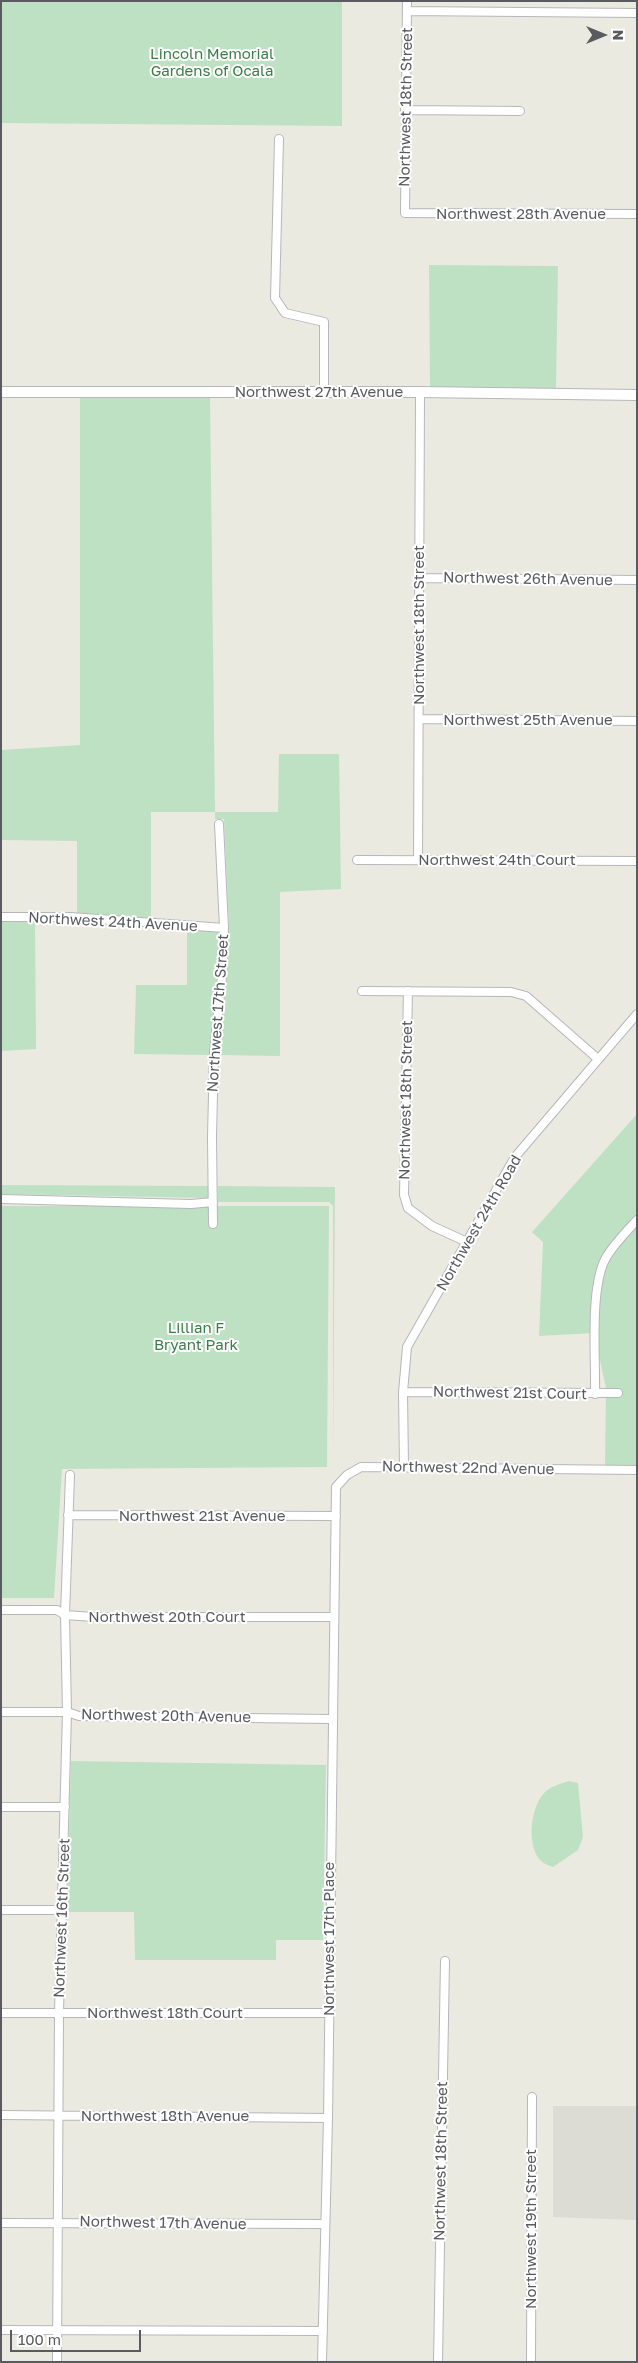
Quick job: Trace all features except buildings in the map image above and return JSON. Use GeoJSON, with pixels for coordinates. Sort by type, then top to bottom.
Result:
{"type":"FeatureCollection","features":[{"type":"Feature","properties":{"kind":"street","name":"Northwest 18th Street"},"geometry":{"type":"LineString","coordinates":[[405,213],[407,1]]}},
{"type":"Feature","properties":{"kind":"street"},"geometry":{"type":"LineString","coordinates":[[407,11],[637,13]]}},
{"type":"Feature","properties":{"kind":"street"},"geometry":{"type":"LineString","coordinates":[[405,110],[520,111]]}},
{"type":"Feature","properties":{"kind":"street"},"geometry":{"type":"LineString","coordinates":[[279,139],[275,298],[285,313],[324,322],[324,392]]}},
{"type":"Feature","properties":{"kind":"street","name":"Northwest 28th Avenue"},"geometry":{"type":"LineString","coordinates":[[405,213],[637,214]]}},
{"type":"Feature","properties":{"kind":"street","name":"Northwest 27th Avenue"},"geometry":{"type":"LineString","coordinates":[[1,392],[420,392],[637,395]]}},
{"type":"Feature","properties":{"kind":"street","name":"Northwest 18th Street"},"geometry":{"type":"LineString","coordinates":[[418,859],[420,392]]}},
{"type":"Feature","properties":{"kind":"street","name":"Northwest 26th Avenue"},"geometry":{"type":"LineString","coordinates":[[419,578],[637,580]]}},
{"type":"Feature","properties":{"kind":"street","name":"Northwest 25th Avenue"},"geometry":{"type":"LineString","coordinates":[[419,719],[637,721]]}},
{"type":"Feature","properties":{"kind":"street","name":"Northwest 17th Street"},"geometry":{"type":"LineString","coordinates":[[213,1224],[212,1137],[214,1052],[223,967],[224,928],[219,824]]}},
{"type":"Feature","properties":{"kind":"street","name":"Northwest 24th Court"},"geometry":{"type":"LineString","coordinates":[[357,860],[637,860]]}},
{"type":"Feature","properties":{"kind":"street","name":"Northwest 24th Avenue"},"geometry":{"type":"LineString","coordinates":[[1,917],[71,916],[224,928]]}},
{"type":"Feature","properties":{"kind":"street"},"geometry":{"type":"LineString","coordinates":[[362,991],[511,992],[526,996],[598,1059]]}},
{"type":"Feature","properties":{"kind":"street","name":"Northwest 18th Street"},"geometry":{"type":"LineString","coordinates":[[408,991],[404,1194],[408,1208],[432,1226],[467,1242]]}},
{"type":"Feature","properties":{"kind":"street","name":"Northwest 24th Road"},"geometry":{"type":"LineString","coordinates":[[404,1467],[403,1392],[407,1347],[515,1157],[637,1014]]}},
{"type":"Feature","properties":{"kind":"street"},"geometry":{"type":"LineString","coordinates":[[1,1199],[191,1204],[213,1202]]}},
{"type":"Feature","properties":{"kind":"street"},"geometry":{"type":"LineString","coordinates":[[595,1394],[597,1291],[601,1270],[607,1256],[637,1220]]}},
{"type":"Feature","properties":{"kind":"street","name":"Northwest 21st Court"},"geometry":{"type":"LineString","coordinates":[[403,1392],[618,1393]]}},
{"type":"Feature","properties":{"kind":"street","name":"Northwest 22nd Avenue"},"geometry":{"type":"LineString","coordinates":[[336,1516],[336,1488],[347,1474],[361,1467],[637,1470]]}},
{"type":"Feature","properties":{"kind":"street","name":"Northwest 16th Street"},"geometry":{"type":"LineString","coordinates":[[57,2362],[59,2013],[67,1712],[65,1615],[70,1475]]}},
{"type":"Feature","properties":{"kind":"street","name":"Northwest 21st Avenue"},"geometry":{"type":"LineString","coordinates":[[68,1515],[336,1516]]}},
{"type":"Feature","properties":{"kind":"street","name":"Northwest 17th Place"},"geometry":{"type":"LineString","coordinates":[[322,2362],[328,2118],[331,1719],[336,1516]]}},
{"type":"Feature","properties":{"kind":"street","name":"Northwest 20th Court"},"geometry":{"type":"LineString","coordinates":[[1,1610],[57,1610],[65,1615],[94,1617],[334,1617]]}},
{"type":"Feature","properties":{"kind":"street","name":"Northwest 20th Avenue"},"geometry":{"type":"LineString","coordinates":[[1,1712],[67,1712],[79,1716],[331,1719]]}},
{"type":"Feature","properties":{"kind":"street"},"geometry":{"type":"LineString","coordinates":[[1,1808],[65,1807]]}},
{"type":"Feature","properties":{"kind":"street"},"geometry":{"type":"LineString","coordinates":[[1,1910],[62,1910]]}},
{"type":"Feature","properties":{"kind":"street","name":"Northwest 18th Street"},"geometry":{"type":"LineString","coordinates":[[438,2362],[445,1961]]}},
{"type":"Feature","properties":{"kind":"street","name":"Northwest 18th Court"},"geometry":{"type":"LineString","coordinates":[[1,2013],[329,2013]]}},
{"type":"Feature","properties":{"kind":"street","name":"Northwest 19th Street"},"geometry":{"type":"LineString","coordinates":[[531,2362],[532,2097]]}},
{"type":"Feature","properties":{"kind":"street","name":"Northwest 18th Avenue"},"geometry":{"type":"LineString","coordinates":[[1,2116],[328,2118]]}},
{"type":"Feature","properties":{"kind":"street","name":"Northwest 17th Avenue"},"geometry":{"type":"LineString","coordinates":[[1,2223],[324,2224]]}},
{"type":"Feature","properties":{"kind":"street"},"geometry":{"type":"LineString","coordinates":[[1,2330],[322,2331]]}},
{"type":"Feature","properties":{"kind":"shaded area"},"geometry":{"type":"Polygon","coordinates":[[[553,2106],[637,2106],[637,2220],[553,2217],[553,2106]]]}},
{"type":"Feature","properties":{"kind":"green space","name":"Lincoln Memorial Gardens of Ocala"},"geometry":{"type":"Polygon","coordinates":[[[1,1],[342,1],[342,126],[1,123],[1,1]]]}},
{"type":"Feature","properties":{"kind":"green space"},"geometry":{"type":"Polygon","coordinates":[[[429,265],[558,266],[556,389],[430,387],[429,265]]]}},
{"type":"Feature","properties":{"kind":"green space"},"geometry":{"type":"Polygon","coordinates":[[[80,396],[210,397],[215,812],[151,812],[151,918],[77,913],[77,841],[1,840],[1,750],[80,745],[80,396]]]}},
{"type":"Feature","properties":{"kind":"green space"},"geometry":{"type":"Polygon","coordinates":[[[279,754],[339,754],[341,889],[280,892],[280,1056],[219,1055],[228,968],[229,924],[224,819],[215,819],[215,812],[278,812],[279,754]]]}},
{"type":"Feature","properties":{"kind":"green space"},"geometry":{"type":"Polygon","coordinates":[[[1,921],[35,921],[36,1049],[1,1051],[1,921]]]}},
{"type":"Feature","properties":{"kind":"green space"},"geometry":{"type":"Polygon","coordinates":[[[187,930],[219,932],[218,967],[209,1055],[134,1054],[136,985],[187,985],[187,930]]]}},
{"type":"Feature","properties":{"kind":"green space"},"geometry":{"type":"Polygon","coordinates":[[[637,1114],[637,1466],[605,1465],[606,1388],[594,1333],[539,1336],[543,1242],[532,1232],[637,1114]]]}},
{"type":"Feature","properties":{"kind":"green space"},"geometry":{"type":"Polygon","coordinates":[[[1,1185],[208,1186],[208,1198],[1,1194],[1,1185]]]}},
{"type":"Feature","properties":{"kind":"green space"},"geometry":{"type":"Polygon","coordinates":[[[218,1186],[335,1187],[333,1462],[333,1206],[329,1202],[218,1202],[218,1186]]]}},
{"type":"Feature","properties":{"kind":"green space","name":"Lillian F Bryant Park"},"geometry":{"type":"Polygon","coordinates":[[[1,1206],[329,1206],[327,1467],[62,1469],[54,1598],[1,1598],[1,1206]]]}},
{"type":"Feature","properties":{"kind":"green space"},"geometry":{"type":"Polygon","coordinates":[[[71,1761],[326,1765],[323,1940],[276,1940],[276,1960],[135,1960],[134,1912],[67,1912],[71,1761]]]}},
{"type":"Feature","properties":{"kind":"green space"},"geometry":{"type":"Polygon","coordinates":[[[568,1781],[578,1783],[583,1837],[578,1850],[553,1867],[542,1862],[537,1856],[532,1838],[533,1818],[539,1800],[544,1793],[552,1787],[568,1781]]]}}]}
